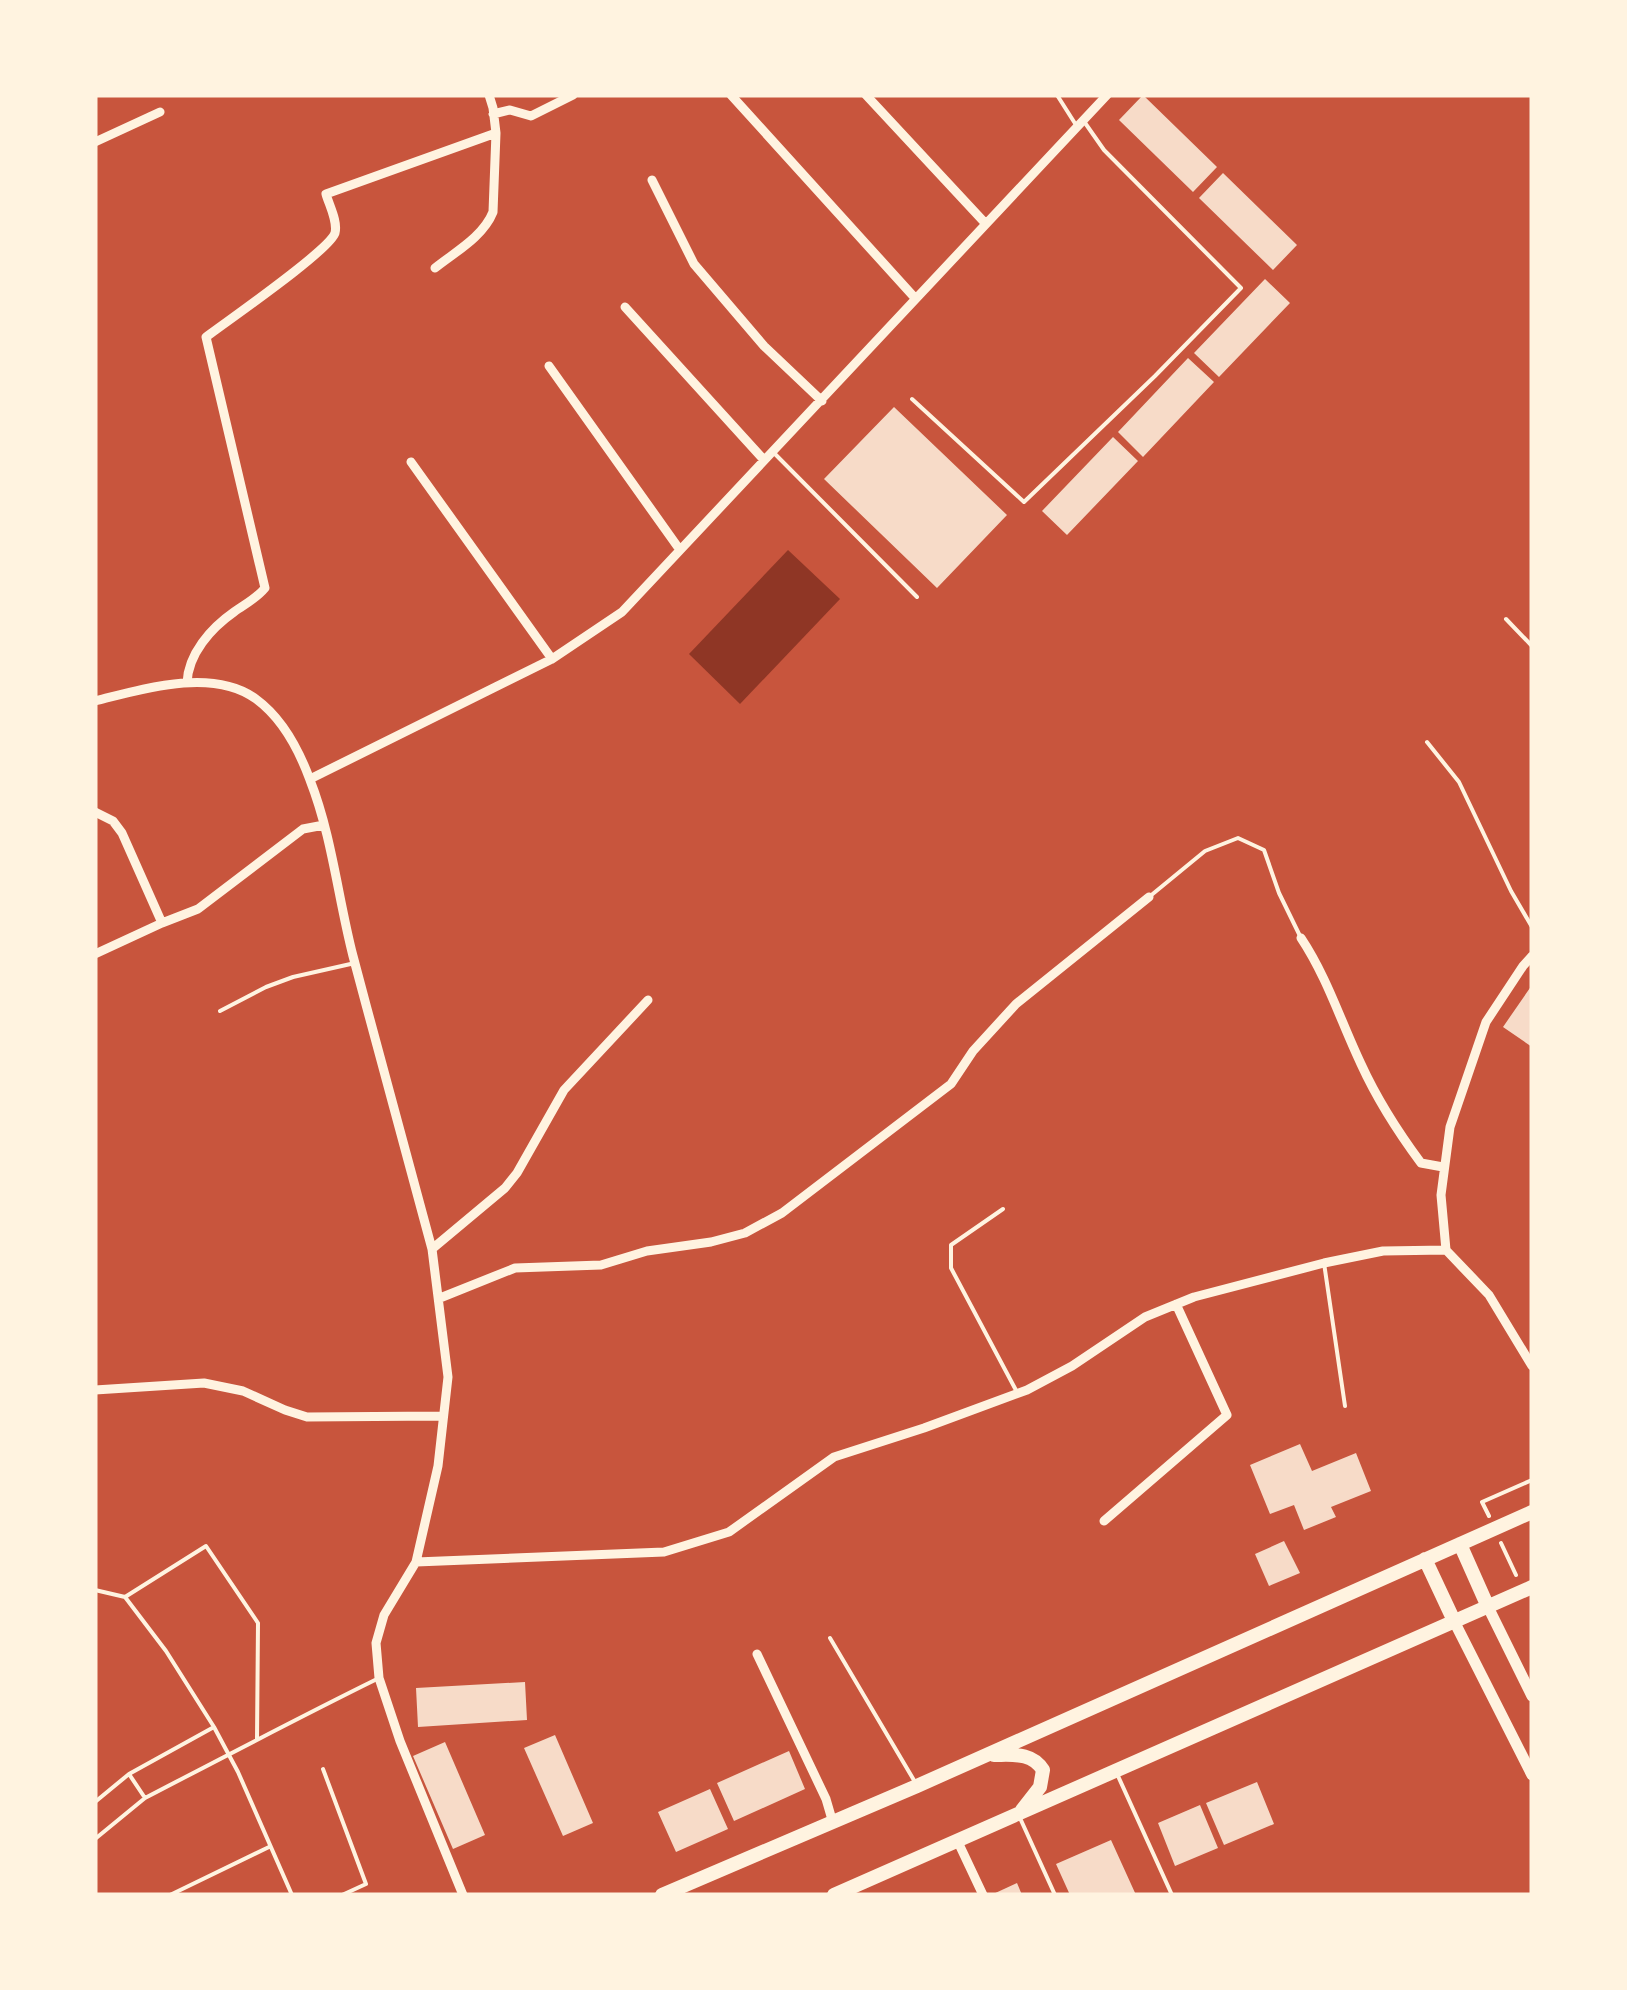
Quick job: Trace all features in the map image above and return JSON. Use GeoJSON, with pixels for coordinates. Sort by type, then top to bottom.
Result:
{"type":"FeatureCollection","features":[{"type":"Feature","properties":{"kind":"highway"},"geometry":{"type":"LineString","coordinates":[[662,1895],[988,1755],[1532,1512]]}},
{"type":"Feature","properties":{"kind":"highway"},"geometry":{"type":"LineString","coordinates":[[1460,1544],[1488,1607]]}},
{"type":"Feature","properties":{"kind":"highway"},"geometry":{"type":"LineString","coordinates":[[1425,1559],[1454,1622]]}},
{"type":"Feature","properties":{"kind":"highway"},"geometry":{"type":"LineString","coordinates":[[834,1895],[1527,1589]]}},
{"type":"Feature","properties":{"kind":"highway"},"geometry":{"type":"LineString","coordinates":[[988,1755],[1022,1755],[1038,1760],[1044,1770],[1040,1786],[1018,1815]]}},
{"type":"Feature","properties":{"kind":"main road"},"geometry":{"type":"LineString","coordinates":[[1488,1607],[1532,1696]]}},
{"type":"Feature","properties":{"kind":"main road"},"geometry":{"type":"LineString","coordinates":[[1454,1622],[1532,1776]]}},
{"type":"Feature","properties":{"kind":"street"},"geometry":{"type":"LineString","coordinates":[[434,268],[479,233],[493,212],[496,133],[489,95]]}},
{"type":"Feature","properties":{"kind":"street"},"geometry":{"type":"LineString","coordinates":[[493,114],[510,110],[531,116],[572,95]]}},
{"type":"Feature","properties":{"kind":"street"},"geometry":{"type":"LineString","coordinates":[[732,95],[915,298]]}},
{"type":"Feature","properties":{"kind":"street"},"geometry":{"type":"LineString","coordinates":[[866,95],[986,224]]}},
{"type":"Feature","properties":{"kind":"street"},"geometry":{"type":"LineString","coordinates":[[310,778],[552,659],[622,612],[1107,95]]}},
{"type":"Feature","properties":{"kind":"street"},"geometry":{"type":"LineString","coordinates":[[95,142],[160,112]]}},
{"type":"Feature","properties":{"kind":"street"},"geometry":{"type":"LineString","coordinates":[[187,682],[195,653],[212,630],[265,588],[206,337],[301,267],[334,237],[336,226],[326,194],[496,133]]}},
{"type":"Feature","properties":{"kind":"street"},"geometry":{"type":"LineString","coordinates":[[652,180],[694,264],[764,346],[822,400]]}},
{"type":"Feature","properties":{"kind":"street"},"geometry":{"type":"LineString","coordinates":[[625,307],[764,460]]}},
{"type":"Feature","properties":{"kind":"street"},"geometry":{"type":"LineString","coordinates":[[549,366],[680,550]]}},
{"type":"Feature","properties":{"kind":"street"},"geometry":{"type":"LineString","coordinates":[[412,462],[552,659]]}},
{"type":"Feature","properties":{"kind":"street"},"geometry":{"type":"LineString","coordinates":[[95,701],[187,682],[213,682],[254,697],[278,718],[310,778],[432,1249],[440,1298],[448,1377],[438,1466],[416,1562],[384,1615],[376,1643],[379,1678],[400,1741],[463,1895]]}},
{"type":"Feature","properties":{"kind":"street"},"geometry":{"type":"LineString","coordinates":[[95,812],[113,821],[122,833],[162,922]]}},
{"type":"Feature","properties":{"kind":"street"},"geometry":{"type":"LineString","coordinates":[[95,954],[198,909],[304,829],[324,825]]}},
{"type":"Feature","properties":{"kind":"street"},"geometry":{"type":"LineString","coordinates":[[440,1298],[515,1268],[601,1265],[745,1233],[782,1213],[951,1084],[973,1051],[1016,1004],[1148,897]]}},
{"type":"Feature","properties":{"kind":"street"},"geometry":{"type":"LineString","coordinates":[[1301,938],[1317,962],[1362,1066],[1401,1137],[1421,1163],[1443,1167]]}},
{"type":"Feature","properties":{"kind":"street"},"geometry":{"type":"LineString","coordinates":[[1532,956],[1486,1022],[1450,1127],[1441,1195],[1446,1250],[1489,1295],[1528,1351],[1532,1366]]}},
{"type":"Feature","properties":{"kind":"street"},"geometry":{"type":"LineString","coordinates":[[432,1249],[505,1188],[564,1090],[648,1000]]}},
{"type":"Feature","properties":{"kind":"street"},"geometry":{"type":"LineString","coordinates":[[416,1562],[664,1552],[729,1532],[834,1457],[1018,1394],[1072,1366],[1145,1317],[1194,1297],[1383,1250],[1446,1250]]}},
{"type":"Feature","properties":{"kind":"street"},"geometry":{"type":"LineString","coordinates":[[1104,1520],[1227,1415],[1176,1304]]}},
{"type":"Feature","properties":{"kind":"street"},"geometry":{"type":"LineString","coordinates":[[95,1390],[204,1384],[244,1391],[308,1417],[442,1416]]}},
{"type":"Feature","properties":{"kind":"street"},"geometry":{"type":"LineString","coordinates":[[757,1654],[826,1800],[833,1823]]}},
{"type":"Feature","properties":{"kind":"street"},"geometry":{"type":"LineString","coordinates":[[958,1842],[982,1895]]}},
{"type":"Feature","properties":{"kind":"lane"},"geometry":{"type":"LineString","coordinates":[[912,398],[1024,502],[1241,288],[1104,150],[1058,95]]}},
{"type":"Feature","properties":{"kind":"lane"},"geometry":{"type":"LineString","coordinates":[[772,450],[917,596]]}},
{"type":"Feature","properties":{"kind":"lane"},"geometry":{"type":"LineString","coordinates":[[1506,618],[1532,646]]}},
{"type":"Feature","properties":{"kind":"lane"},"geometry":{"type":"LineString","coordinates":[[1427,742],[1459,782],[1532,927]]}},
{"type":"Feature","properties":{"kind":"lane"},"geometry":{"type":"LineString","coordinates":[[1148,897],[1205,851],[1238,838],[1264,850],[1279,894],[1301,938]]}},
{"type":"Feature","properties":{"kind":"lane"},"geometry":{"type":"LineString","coordinates":[[220,1011],[292,977],[356,963]]}},
{"type":"Feature","properties":{"kind":"lane"},"geometry":{"type":"LineString","coordinates":[[1004,1209],[951,1246],[952,1268],[1018,1394]]}},
{"type":"Feature","properties":{"kind":"lane"},"geometry":{"type":"LineString","coordinates":[[1324,1262],[1345,1406]]}},
{"type":"Feature","properties":{"kind":"lane"},"geometry":{"type":"LineString","coordinates":[[125,1597],[206,1546],[258,1622],[257,1740]]}},
{"type":"Feature","properties":{"kind":"lane"},"geometry":{"type":"LineString","coordinates":[[95,1590],[125,1597],[166,1651],[229,1755],[292,1895]]}},
{"type":"Feature","properties":{"kind":"lane"},"geometry":{"type":"LineString","coordinates":[[830,1638],[917,1786]]}},
{"type":"Feature","properties":{"kind":"lane"},"geometry":{"type":"LineString","coordinates":[[95,1839],[145,1798],[379,1678]]}},
{"type":"Feature","properties":{"kind":"lane"},"geometry":{"type":"LineString","coordinates":[[95,1802],[129,1774],[214,1727]]}},
{"type":"Feature","properties":{"kind":"lane"},"geometry":{"type":"LineString","coordinates":[[323,1770],[366,1884],[342,1895]]}},
{"type":"Feature","properties":{"kind":"lane"},"geometry":{"type":"LineString","coordinates":[[1116,1772],[1172,1895]]}},
{"type":"Feature","properties":{"kind":"lane"},"geometry":{"type":"LineString","coordinates":[[129,1774],[145,1798]]}},
{"type":"Feature","properties":{"kind":"lane"},"geometry":{"type":"LineString","coordinates":[[1018,1815],[1056,1895]]}},
{"type":"Feature","properties":{"kind":"lane"},"geometry":{"type":"LineString","coordinates":[[170,1895],[270,1846]]}},
{"type":"Feature","properties":{"kind":"path"},"geometry":{"type":"LineString","coordinates":[[1527,1589],[1482,1502],[1532,1480]]}},
{"type":"Feature","properties":{"kind":"shaded area"},"geometry":{"type":"Polygon","coordinates":[[[788,550],[840,599],[740,704],[689,654],[788,550]]]}},
{"type":"Feature","properties":{"kind":"building"},"geometry":{"type":"Polygon","coordinates":[[[1143,95],[1217,167],[1193,192],[1119,120],[1143,95]]]}},
{"type":"Feature","properties":{"kind":"building"},"geometry":{"type":"Polygon","coordinates":[[[1223,173],[1297,245],[1273,270],[1199,198],[1223,173]]]}},
{"type":"Feature","properties":{"kind":"building"},"geometry":{"type":"Polygon","coordinates":[[[1265,279],[1290,303],[1219,377],[1194,353],[1265,279]]]}},
{"type":"Feature","properties":{"kind":"building"},"geometry":{"type":"Polygon","coordinates":[[[1188,358],[1214,382],[1143,457],[1118,432],[1188,358]]]}},
{"type":"Feature","properties":{"kind":"building"},"geometry":{"type":"Polygon","coordinates":[[[894,407],[1007,515],[937,588],[824,479],[894,407]]]}},
{"type":"Feature","properties":{"kind":"building"},"geometry":{"type":"Polygon","coordinates":[[[1113,437],[1138,461],[1067,535],[1042,511],[1113,437]]]}},
{"type":"Feature","properties":{"kind":"building"},"geometry":{"type":"Polygon","coordinates":[[[1532,985],[1532,1047],[1503,1027],[1532,985]]]}},
{"type":"Feature","properties":{"kind":"building"},"geometry":{"type":"Polygon","coordinates":[[[1300,1444],[1312,1471],[1356,1453],[1371,1491],[1331,1507],[1336,1517],[1304,1530],[1294,1505],[1270,1514],[1250,1465],[1300,1444]]]}},
{"type":"Feature","properties":{"kind":"building"},"geometry":{"type":"Polygon","coordinates":[[[1284,1541],[1300,1573],[1269,1586],[1255,1554],[1284,1541]]]}},
{"type":"Feature","properties":{"kind":"building"},"geometry":{"type":"Polygon","coordinates":[[[525,1682],[527,1720],[418,1727],[416,1688],[525,1682]]]}},
{"type":"Feature","properties":{"kind":"building"},"geometry":{"type":"Polygon","coordinates":[[[555,1735],[593,1823],[563,1836],[524,1748],[555,1735]]]}},
{"type":"Feature","properties":{"kind":"building"},"geometry":{"type":"Polygon","coordinates":[[[445,1742],[485,1835],[453,1849],[413,1756],[445,1742]]]}},
{"type":"Feature","properties":{"kind":"building"},"geometry":{"type":"Polygon","coordinates":[[[789,1751],[805,1789],[734,1821],[717,1783],[789,1751]]]}},
{"type":"Feature","properties":{"kind":"building"},"geometry":{"type":"Polygon","coordinates":[[[1257,1782],[1274,1824],[1224,1845],[1206,1803],[1257,1782]]]}},
{"type":"Feature","properties":{"kind":"building"},"geometry":{"type":"Polygon","coordinates":[[[710,1789],[728,1829],[676,1852],[658,1812],[710,1789]]]}},
{"type":"Feature","properties":{"kind":"building"},"geometry":{"type":"Polygon","coordinates":[[[1200,1805],[1218,1848],[1175,1866],[1158,1823],[1200,1805]]]}},
{"type":"Feature","properties":{"kind":"building"},"geometry":{"type":"Polygon","coordinates":[[[1111,1840],[1136,1895],[1070,1895],[1056,1864],[1111,1840]]]}},
{"type":"Feature","properties":{"kind":"building"},"geometry":{"type":"Polygon","coordinates":[[[1017,1883],[1022,1895],[991,1895],[1017,1883]]]}}]}
